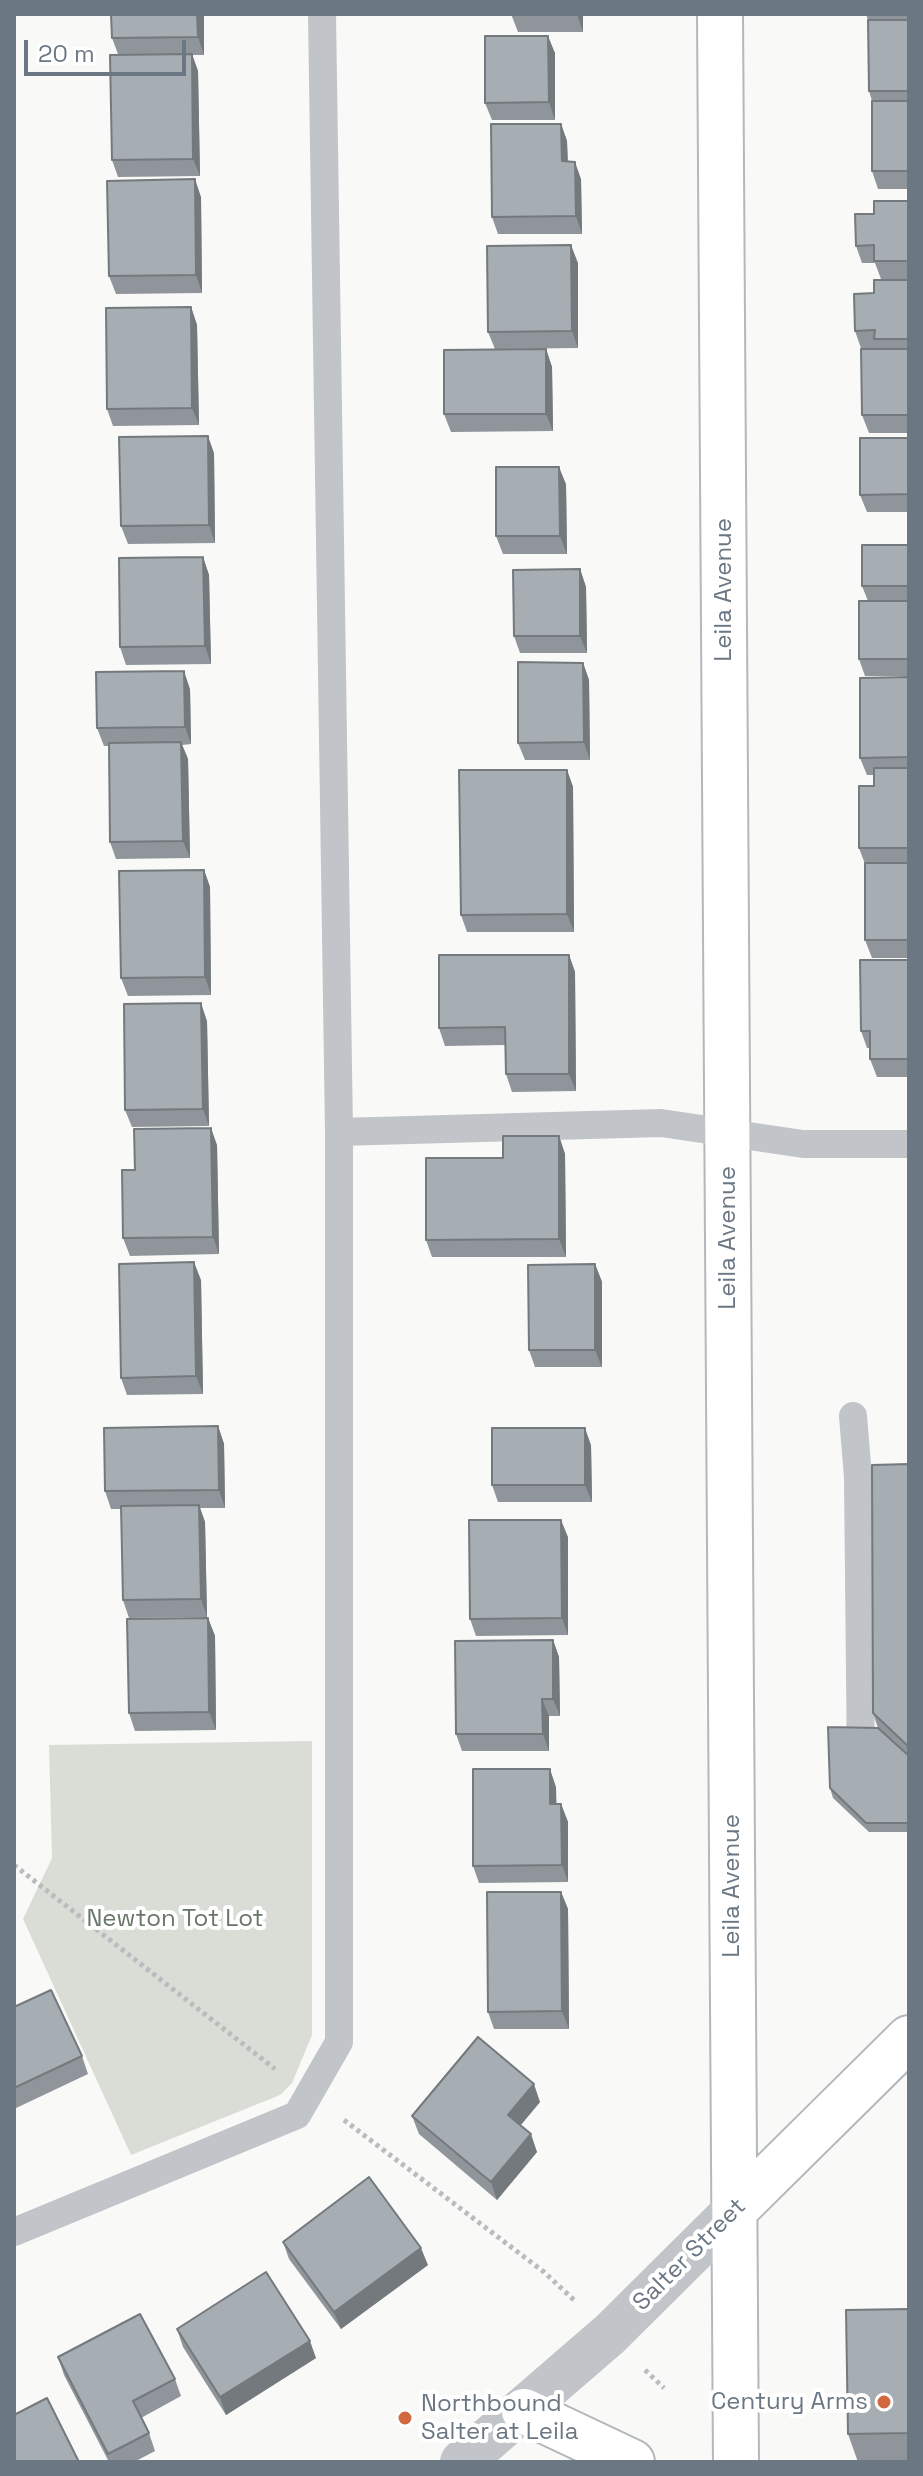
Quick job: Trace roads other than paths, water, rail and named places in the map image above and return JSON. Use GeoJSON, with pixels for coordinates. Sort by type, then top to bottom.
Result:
{"type":"FeatureCollection","features":[{"type":"Feature","properties":{"kind":"main road","name":"Leila Avenue"},"geometry":{"type":"LineString","coordinates":[[720,14],[736,2462]]}},
{"type":"Feature","properties":{"kind":"main road","name":"Salter Street"},"geometry":{"type":"LineString","coordinates":[[735,2210],[909,2038]]}},
{"type":"Feature","properties":{"kind":"main road"},"geometry":{"type":"LineString","coordinates":[[524,2411],[632,2462]]}},
{"type":"Feature","properties":{"kind":"street","name":"Salter Street"},"geometry":{"type":"LineString","coordinates":[[462,2462],[610,2334],[735,2210]]}},
{"type":"Feature","properties":{"kind":"lane"},"geometry":{"type":"LineString","coordinates":[[14,2232],[297,2115],[339,2042],[339,1132],[322,14]]}},
{"type":"Feature","properties":{"kind":"lane"},"geometry":{"type":"LineString","coordinates":[[339,1132],[661,1123],[803,1144],[909,1144]]}},
{"type":"Feature","properties":{"kind":"lane"},"geometry":{"type":"LineString","coordinates":[[853,1416],[858,1477],[861,1772],[872,1790],[887,1799],[909,1799]]}},
{"type":"Feature","properties":{"kind":"place","name":"Century Arms"},"geometry":{"type":"Point","coordinates":[884,2402]}},
{"type":"Feature","properties":{"kind":"place","name":"Northbound Salter at Leila"},"geometry":{"type":"Point","coordinates":[405,2418]}},
{"type":"Feature","properties":{"kind":"park label","name":"Newton Tot Lot"},"geometry":{"type":"Point","coordinates":[175,1919]}}]}
